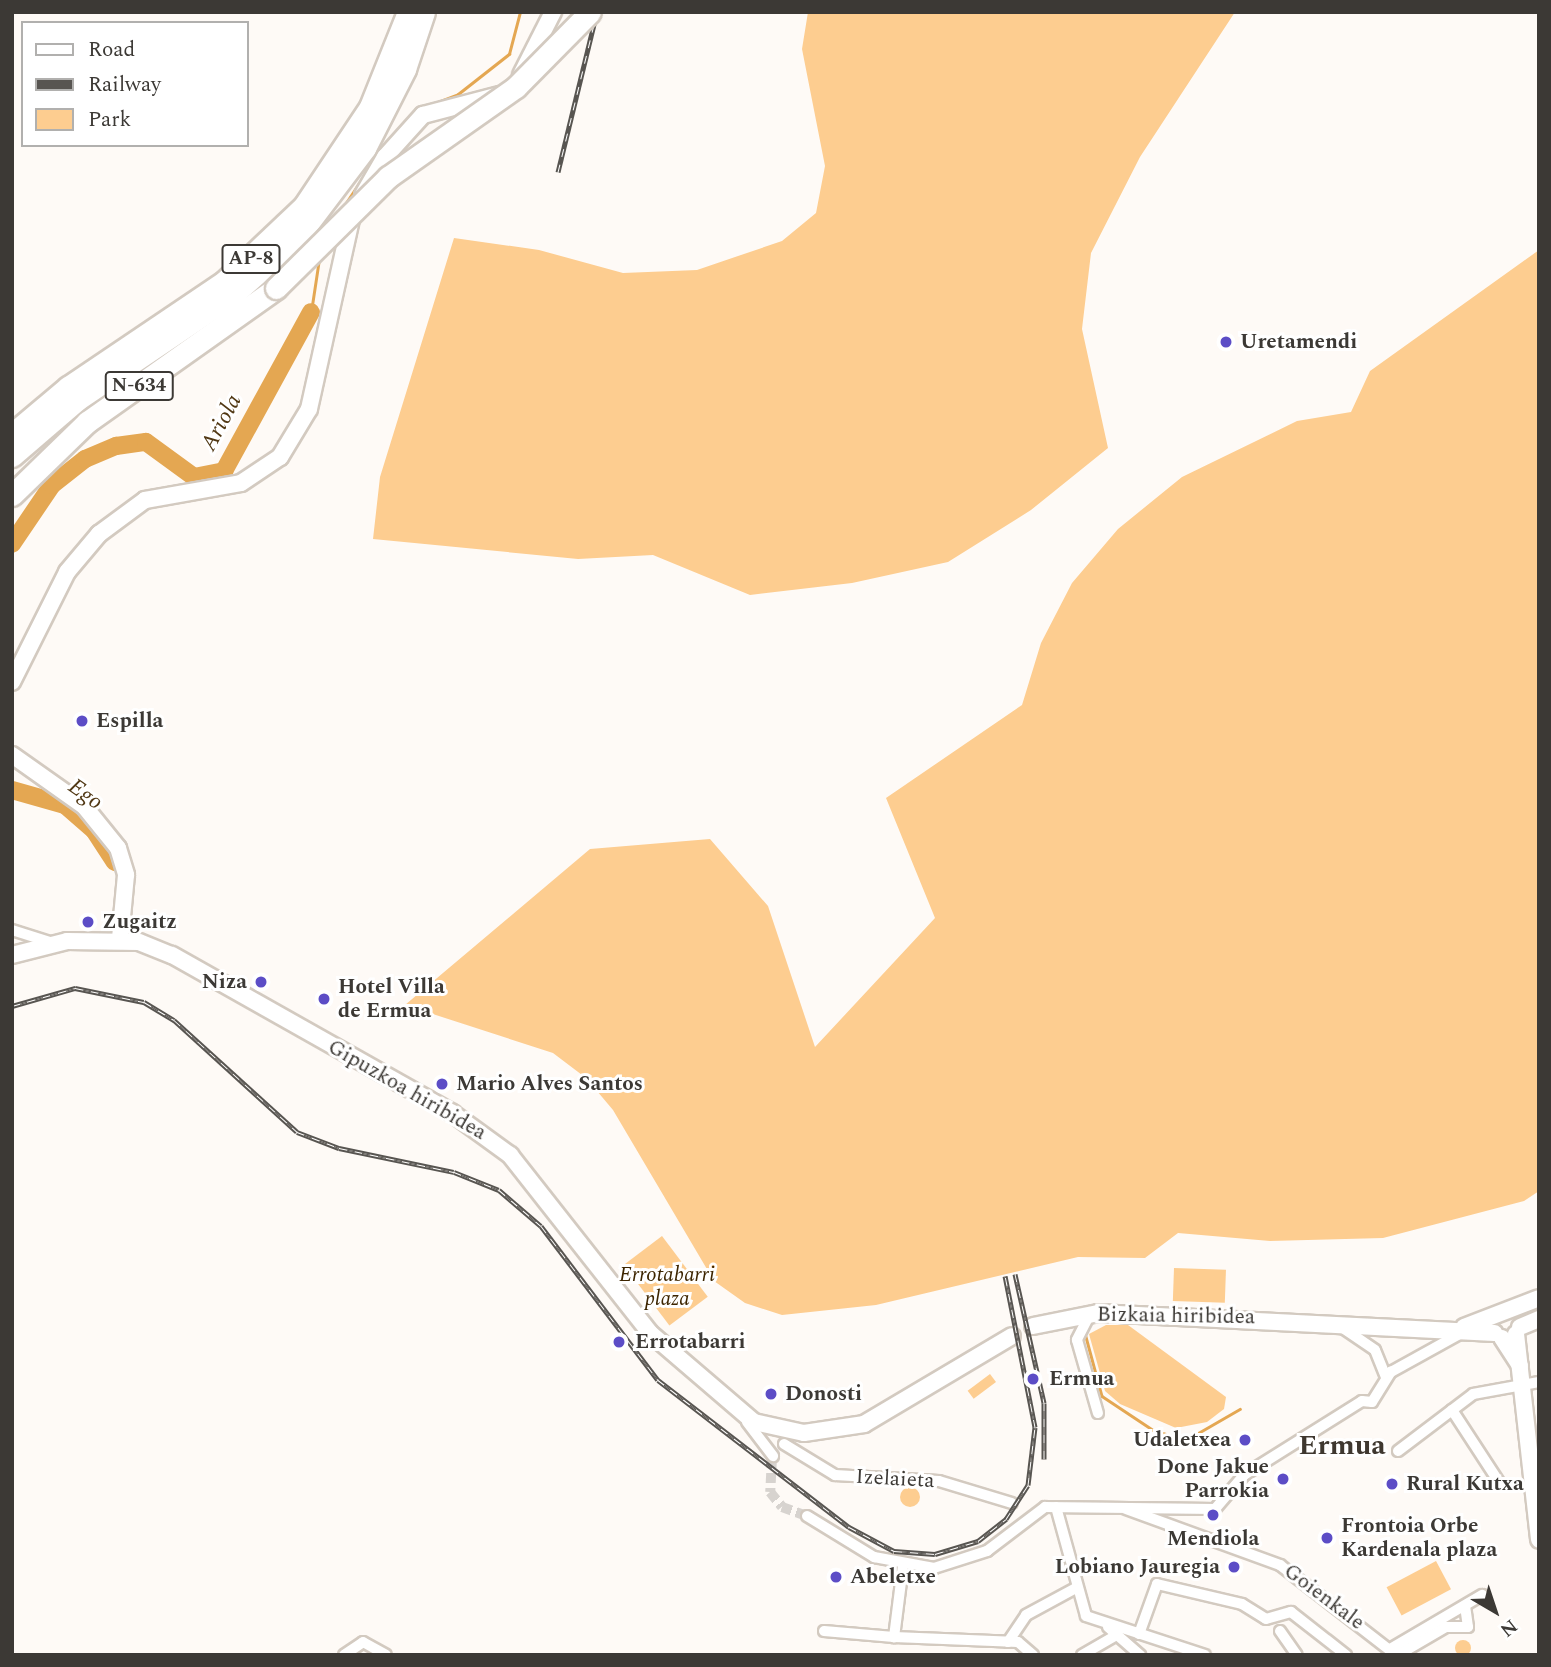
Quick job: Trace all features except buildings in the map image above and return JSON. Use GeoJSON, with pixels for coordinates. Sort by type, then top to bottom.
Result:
{"type":"FeatureCollection","features":[{"type":"Feature","properties":{"kind":"highway","name":"AP-8"},"geometry":{"type":"LineString","coordinates":[[12,434],[68,387],[225,281],[290,220],[370,107],[408,12]]}},
{"type":"Feature","properties":{"kind":"highway","name":"AP-8"},"geometry":{"type":"LineString","coordinates":[[12,456],[77,400],[235,293],[297,238],[372,137],[424,12]]}},
{"type":"Feature","properties":{"kind":"highway","name":"N-634"},"geometry":{"type":"LineString","coordinates":[[12,495],[87,422],[276,288],[388,177],[516,87],[590,12]]}},
{"type":"Feature","properties":{"kind":"street"},"geometry":{"type":"LineString","coordinates":[[12,682],[67,572],[99,534],[145,500],[241,484],[280,457],[309,409],[339,250],[385,157],[423,115],[512,88],[553,12]]}},
{"type":"Feature","properties":{"kind":"street"},"geometry":{"type":"LineString","coordinates":[[12,755],[84,806],[118,848],[126,874],[120,939]]}},
{"type":"Feature","properties":{"kind":"street"},"geometry":{"type":"LineString","coordinates":[[12,930],[56,944]]}},
{"type":"Feature","properties":{"kind":"street","name":"Gipuzkoa hiribidea"},"geometry":{"type":"LineString","coordinates":[[12,956],[56,944],[120,939],[172,955],[493,1140],[531,1177],[650,1334],[736,1411],[754,1422],[804,1433],[886,1416],[1012,1336]]}},
{"type":"Feature","properties":{"kind":"street"},"geometry":{"type":"LineString","coordinates":[[1511,1326],[1538,1309]]}},
{"type":"Feature","properties":{"kind":"street"},"geometry":{"type":"LineString","coordinates":[[1090,1314],[1077,1340],[1098,1413]]}},
{"type":"Feature","properties":{"kind":"street","name":"Bizkaia hiribidea"},"geometry":{"type":"LineString","coordinates":[[1033,1326],[1090,1314],[1328,1322],[1456,1331],[1511,1326]]}},
{"type":"Feature","properties":{"kind":"street"},"geometry":{"type":"LineString","coordinates":[[807,1516],[864,1552],[903,1566],[934,1568],[972,1558],[1031,1516],[1056,1507],[1215,1509],[1244,1475],[1356,1405],[1372,1402],[1386,1377],[1456,1331],[1493,1315],[1511,1326],[1520,1366],[1539,1540]]}},
{"type":"Feature","properties":{"kind":"street"},"geometry":{"type":"LineString","coordinates":[[1328,1322],[1375,1350],[1386,1377]]}},
{"type":"Feature","properties":{"kind":"street"},"geometry":{"type":"LineString","coordinates":[[1398,1451],[1487,1387],[1539,1382]]}},
{"type":"Feature","properties":{"kind":"street"},"geometry":{"type":"LineString","coordinates":[[1452,1410],[1499,1482]]}},
{"type":"Feature","properties":{"kind":"street"},"geometry":{"type":"LineString","coordinates":[[736,1411],[771,1455]]}},
{"type":"Feature","properties":{"kind":"street"},"geometry":{"type":"LineString","coordinates":[[771,1455],[782,1437],[804,1433]]}},
{"type":"Feature","properties":{"kind":"street"},"geometry":{"type":"LineString","coordinates":[[771,1455],[804,1433]]}},
{"type":"Feature","properties":{"kind":"street","name":"Izelaieta"},"geometry":{"type":"LineString","coordinates":[[784,1444],[835,1475],[939,1481],[1012,1503]]}},
{"type":"Feature","properties":{"kind":"street"},"geometry":{"type":"LineString","coordinates":[[1056,1507],[1076,1588],[1086,1616],[1121,1634],[1140,1655]]}},
{"type":"Feature","properties":{"kind":"street","name":"Goienkale"},"geometry":{"type":"LineString","coordinates":[[1126,1509],[1263,1556],[1283,1566],[1395,1653]]}},
{"type":"Feature","properties":{"kind":"street"},"geometry":{"type":"LineString","coordinates":[[894,1637],[903,1566]]}},
{"type":"Feature","properties":{"kind":"street"},"geometry":{"type":"LineString","coordinates":[[1139,1634],[1155,1585],[1242,1604],[1280,1625],[1297,1655]]}},
{"type":"Feature","properties":{"kind":"street"},"geometry":{"type":"LineString","coordinates":[[1008,1642],[1026,1615],[1076,1588]]}},
{"type":"Feature","properties":{"kind":"street"},"geometry":{"type":"LineString","coordinates":[[1395,1653],[1482,1595]]}},
{"type":"Feature","properties":{"kind":"street"},"geometry":{"type":"LineString","coordinates":[[1395,1653],[1446,1627],[1468,1627],[1465,1606]]}},
{"type":"Feature","properties":{"kind":"street"},"geometry":{"type":"LineString","coordinates":[[1280,1625],[1292,1612],[1346,1655]]}},
{"type":"Feature","properties":{"kind":"street"},"geometry":{"type":"LineString","coordinates":[[824,1631],[1022,1643],[1033,1655]]}},
{"type":"Feature","properties":{"kind":"street"},"geometry":{"type":"LineString","coordinates":[[1082,1655],[1121,1634],[1139,1634],[1205,1655]]}},
{"type":"Feature","properties":{"kind":"street"},"geometry":{"type":"LineString","coordinates":[[344,1655],[363,1642],[386,1655]]}},
{"type":"Feature","properties":{"kind":"green space"},"geometry":{"type":"Polygon","coordinates":[[[808,12],[1235,12],[1140,157],[1091,253],[1082,329],[1108,448],[1031,510],[948,562],[852,583],[750,595],[653,555],[578,559],[373,539],[380,477],[454,238],[539,250],[623,273],[697,270],[782,241],[816,213],[825,166],[802,49],[808,12]]]}},
{"type":"Feature","properties":{"kind":"green space"},"geometry":{"type":"Polygon","coordinates":[[[1539,250],[1539,1191],[1524,1201],[1383,1238],[1270,1241],[1178,1233],[1145,1258],[1078,1257],[876,1305],[782,1315],[745,1303],[714,1281],[613,1110],[586,1078],[553,1053],[405,1005],[590,849],[710,839],[768,906],[815,1047],[935,918],[886,798],[1022,705],[1041,643],[1072,583],[1118,529],[1182,477],[1297,421],[1351,412],[1370,371],[1539,250]]]}},
{"type":"Feature","properties":{"kind":"green space","name":"Errotabarri plaza"},"geometry":{"type":"Polygon","coordinates":[[[662,1236],[708,1297],[669,1326],[624,1265],[662,1236]]]}},
{"type":"Feature","properties":{"kind":"green space"},"geometry":{"type":"Polygon","coordinates":[[[1174,1268],[1226,1270],[1225,1303],[1173,1301],[1174,1268]]]}},
{"type":"Feature","properties":{"kind":"green space"},"geometry":{"type":"Polygon","coordinates":[[[1106,1325],[1128,1325],[1226,1397],[1224,1409],[1207,1422],[1176,1428],[1120,1404],[1105,1391],[1089,1334],[1106,1325]]]}},
{"type":"Feature","properties":{"kind":"green space"},"geometry":{"type":"Polygon","coordinates":[[[990,1374],[996,1382],[974,1399],[968,1391],[990,1374]]]}},
{"type":"Feature","properties":{"kind":"green space"},"geometry":{"type":"Polygon","coordinates":[[[910,1487],[917,1490],[920,1497],[917,1504],[910,1507],[903,1504],[900,1497],[903,1490],[910,1487]]]}},
{"type":"Feature","properties":{"kind":"green space"},"geometry":{"type":"Polygon","coordinates":[[[1436,1561],[1451,1589],[1402,1616],[1387,1587],[1436,1561]]]}},
{"type":"Feature","properties":{"kind":"green space"},"geometry":{"type":"Polygon","coordinates":[[[1463,1640],[1469,1642],[1469,1654],[1463,1656],[1457,1654],[1455,1648],[1457,1642],[1463,1640]]]}},
{"type":"Feature","properties":{"kind":"waterway"},"geometry":{"type":"LineString","coordinates":[[422,108],[458,94],[509,54],[520,12]]}},
{"type":"Feature","properties":{"kind":"waterway"},"geometry":{"type":"LineString","coordinates":[[390,140],[416,111]]}},
{"type":"Feature","properties":{"kind":"waterway"},"geometry":{"type":"LineString","coordinates":[[344,206],[373,162]]}},
{"type":"Feature","properties":{"kind":"waterway"},"geometry":{"type":"LineString","coordinates":[[311,312],[319,259]]}},
{"type":"Feature","properties":{"kind":"waterway","name":"Ariola"},"geometry":{"type":"LineString","coordinates":[[12,544],[52,485],[85,459],[116,446],[146,442],[194,477],[224,471],[311,312]]}},
{"type":"Feature","properties":{"kind":"waterway","name":"Ego"},"geometry":{"type":"LineString","coordinates":[[12,790],[65,805],[94,830],[115,862]]}},
{"type":"Feature","properties":{"kind":"waterway"},"geometry":{"type":"LineString","coordinates":[[1085,1333],[1102,1396],[1153,1430],[1186,1440],[1240,1409]]}},
{"type":"Feature","properties":{"kind":"tunnel"},"geometry":{"type":"LineString","coordinates":[[772,1458],[770,1492],[782,1507],[807,1516]]}},
{"type":"Feature","properties":{"kind":"railway"},"geometry":{"type":"LineString","coordinates":[[558,172],[597,12]]}},
{"type":"Feature","properties":{"kind":"railway"},"geometry":{"type":"LineString","coordinates":[[12,1006],[75,988],[144,1002],[174,1020],[297,1132],[339,1148],[454,1172],[499,1190],[541,1226],[658,1380],[849,1527],[894,1551],[935,1554],[978,1541],[1006,1519],[1028,1485],[1035,1427],[1005,1276]]}},
{"type":"Feature","properties":{"kind":"railway"},"geometry":{"type":"LineString","coordinates":[[1015,1274],[1044,1403],[1044,1459]]}},
{"type":"Feature","properties":{"kind":"place","name":"Uretamendi"},"geometry":{"type":"Point","coordinates":[1226,342]}},
{"type":"Feature","properties":{"kind":"place","name":"Espilla"},"geometry":{"type":"Point","coordinates":[82,721]}},
{"type":"Feature","properties":{"kind":"place","name":"Zugaitz"},"geometry":{"type":"Point","coordinates":[88,922]}},
{"type":"Feature","properties":{"kind":"place","name":"Niza"},"geometry":{"type":"Point","coordinates":[261,982]}},
{"type":"Feature","properties":{"kind":"place","name":"Hotel Villa de Ermua"},"geometry":{"type":"Point","coordinates":[324,999]}},
{"type":"Feature","properties":{"kind":"place","name":"Mario Alves Santos"},"geometry":{"type":"Point","coordinates":[442,1084]}},
{"type":"Feature","properties":{"kind":"place","name":"Errotabarri"},"geometry":{"type":"Point","coordinates":[619,1342]}},
{"type":"Feature","properties":{"kind":"place","name":"Ermua"},"geometry":{"type":"Point","coordinates":[1033,1379]}},
{"type":"Feature","properties":{"kind":"place","name":"Donosti"},"geometry":{"type":"Point","coordinates":[771,1394]}},
{"type":"Feature","properties":{"kind":"place","name":"Udaletxea"},"geometry":{"type":"Point","coordinates":[1245,1440]}},
{"type":"Feature","properties":{"kind":"place","name":"Done Jakue Parrokia"},"geometry":{"type":"Point","coordinates":[1283,1479]}},
{"type":"Feature","properties":{"kind":"place","name":"Rural Kutxa"},"geometry":{"type":"Point","coordinates":[1392,1484]}},
{"type":"Feature","properties":{"kind":"place","name":"Mendiola"},"geometry":{"type":"Point","coordinates":[1213,1515]}},
{"type":"Feature","properties":{"kind":"place","name":"Frontoia Orbe Kardenala plaza"},"geometry":{"type":"Point","coordinates":[1327,1538]}},
{"type":"Feature","properties":{"kind":"place","name":"Lobiano Jauregia"},"geometry":{"type":"Point","coordinates":[1234,1567]}},
{"type":"Feature","properties":{"kind":"place","name":"Abeletxe"},"geometry":{"type":"Point","coordinates":[836,1577]}},
{"type":"Feature","properties":{"kind":"district","name":"Ermua"},"geometry":{"type":"Point","coordinates":[1342,1446]}}]}
